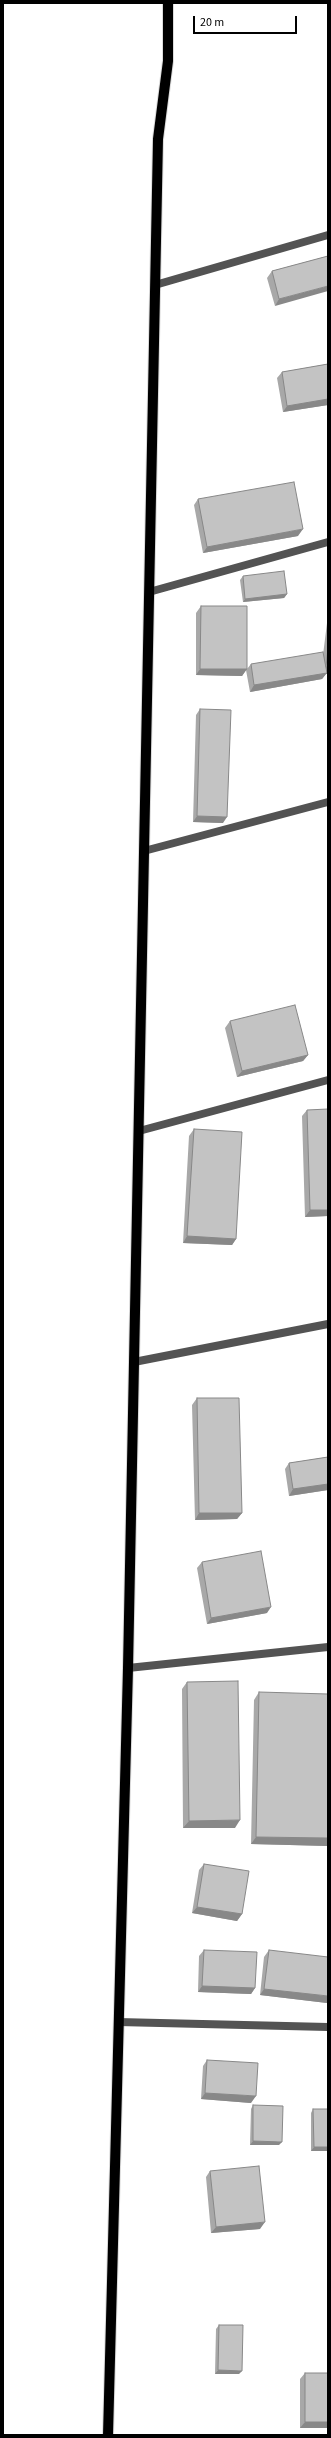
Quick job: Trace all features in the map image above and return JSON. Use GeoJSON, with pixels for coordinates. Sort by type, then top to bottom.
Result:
{"type":"FeatureCollection","features":[{"type":"Feature","properties":{"kind":"main road"},"geometry":{"type":"LineString","coordinates":[[108,2435],[128,1668],[158,139],[168,61],[168,3]]}},
{"type":"Feature","properties":{"kind":"street"},"geometry":{"type":"LineString","coordinates":[[155,285],[328,235]]}},
{"type":"Feature","properties":{"kind":"street"},"geometry":{"type":"LineString","coordinates":[[149,592],[328,542]]}},
{"type":"Feature","properties":{"kind":"street"},"geometry":{"type":"LineString","coordinates":[[144,851],[328,802]]}},
{"type":"Feature","properties":{"kind":"street"},"geometry":{"type":"LineString","coordinates":[[139,1131],[328,1080]]}},
{"type":"Feature","properties":{"kind":"street"},"geometry":{"type":"LineString","coordinates":[[134,1362],[328,1324]]}},
{"type":"Feature","properties":{"kind":"street"},"geometry":{"type":"LineString","coordinates":[[128,1668],[328,1647]]}},
{"type":"Feature","properties":{"kind":"street"},"geometry":{"type":"LineString","coordinates":[[118,2022],[328,2027]]}},
{"type":"Feature","properties":{"kind":"building"},"geometry":{"type":"Polygon","coordinates":[[[328,256],[328,286],[279,299],[272,271],[328,256]]]}},
{"type":"Feature","properties":{"kind":"building"},"geometry":{"type":"Polygon","coordinates":[[[328,364],[328,399],[287,406],[282,372],[328,364]]]}},
{"type":"Feature","properties":{"kind":"building"},"geometry":{"type":"Polygon","coordinates":[[[294,482],[303,529],[207,547],[198,499],[294,482]]]}},
{"type":"Feature","properties":{"kind":"building"},"geometry":{"type":"Polygon","coordinates":[[[284,571],[287,594],[245,599],[243,576],[284,571]]]}},
{"type":"Feature","properties":{"kind":"building"},"geometry":{"type":"Polygon","coordinates":[[[201,606],[247,606],[247,669],[200,669],[201,606]]]}},
{"type":"Feature","properties":{"kind":"building"},"geometry":{"type":"Polygon","coordinates":[[[328,648],[328,667],[326,667],[328,648]]]}},
{"type":"Feature","properties":{"kind":"building"},"geometry":{"type":"Polygon","coordinates":[[[323,652],[327,673],[254,685],[251,664],[323,652]]]}},
{"type":"Feature","properties":{"kind":"building"},"geometry":{"type":"Polygon","coordinates":[[[200,709],[231,710],[227,817],[197,816],[200,709]]]}},
{"type":"Feature","properties":{"kind":"building"},"geometry":{"type":"Polygon","coordinates":[[[295,1005],[308,1055],[242,1071],[230,1021],[295,1005]]]}},
{"type":"Feature","properties":{"kind":"building"},"geometry":{"type":"Polygon","coordinates":[[[328,1109],[328,1210],[310,1210],[307,1110],[328,1109]]]}},
{"type":"Feature","properties":{"kind":"building"},"geometry":{"type":"Polygon","coordinates":[[[194,1129],[242,1132],[236,1239],[187,1236],[194,1129]]]}},
{"type":"Feature","properties":{"kind":"building"},"geometry":{"type":"Polygon","coordinates":[[[197,1398],[239,1398],[242,1513],[199,1513],[197,1398]]]}},
{"type":"Feature","properties":{"kind":"building"},"geometry":{"type":"Polygon","coordinates":[[[328,1457],[328,1484],[293,1489],[289,1463],[328,1457]]]}},
{"type":"Feature","properties":{"kind":"building"},"geometry":{"type":"Polygon","coordinates":[[[261,1551],[271,1607],[211,1618],[202,1562],[261,1551]]]}},
{"type":"Feature","properties":{"kind":"building"},"geometry":{"type":"Polygon","coordinates":[[[238,1681],[240,1820],[189,1821],[187,1682],[238,1681]]]}},
{"type":"Feature","properties":{"kind":"building"},"geometry":{"type":"Polygon","coordinates":[[[259,1692],[328,1694],[328,1838],[256,1837],[259,1692]]]}},
{"type":"Feature","properties":{"kind":"building"},"geometry":{"type":"Polygon","coordinates":[[[204,1864],[249,1871],[242,1914],[197,1907],[204,1864]]]}},
{"type":"Feature","properties":{"kind":"building"},"geometry":{"type":"Polygon","coordinates":[[[204,1950],[257,1952],[255,1988],[202,1986],[204,1950]]]}},
{"type":"Feature","properties":{"kind":"building"},"geometry":{"type":"Polygon","coordinates":[[[269,1950],[328,1957],[328,1996],[264,1989],[269,1950]]]}},
{"type":"Feature","properties":{"kind":"building"},"geometry":{"type":"Polygon","coordinates":[[[207,2060],[258,2063],[256,2096],[205,2093],[207,2060]]]}},
{"type":"Feature","properties":{"kind":"building"},"geometry":{"type":"Polygon","coordinates":[[[253,2105],[283,2106],[282,2142],[253,2141],[253,2105]]]}},
{"type":"Feature","properties":{"kind":"building"},"geometry":{"type":"Polygon","coordinates":[[[313,2109],[328,2109],[328,2147],[314,2147],[313,2109]]]}},
{"type":"Feature","properties":{"kind":"building"},"geometry":{"type":"Polygon","coordinates":[[[259,2166],[265,2222],[216,2227],[210,2171],[259,2166]]]}},
{"type":"Feature","properties":{"kind":"building"},"geometry":{"type":"Polygon","coordinates":[[[219,2325],[243,2325],[242,2371],[218,2370],[219,2325]]]}},
{"type":"Feature","properties":{"kind":"building"},"geometry":{"type":"Polygon","coordinates":[[[305,2373],[328,2373],[328,2422],[305,2422],[305,2373]]]}}]}
